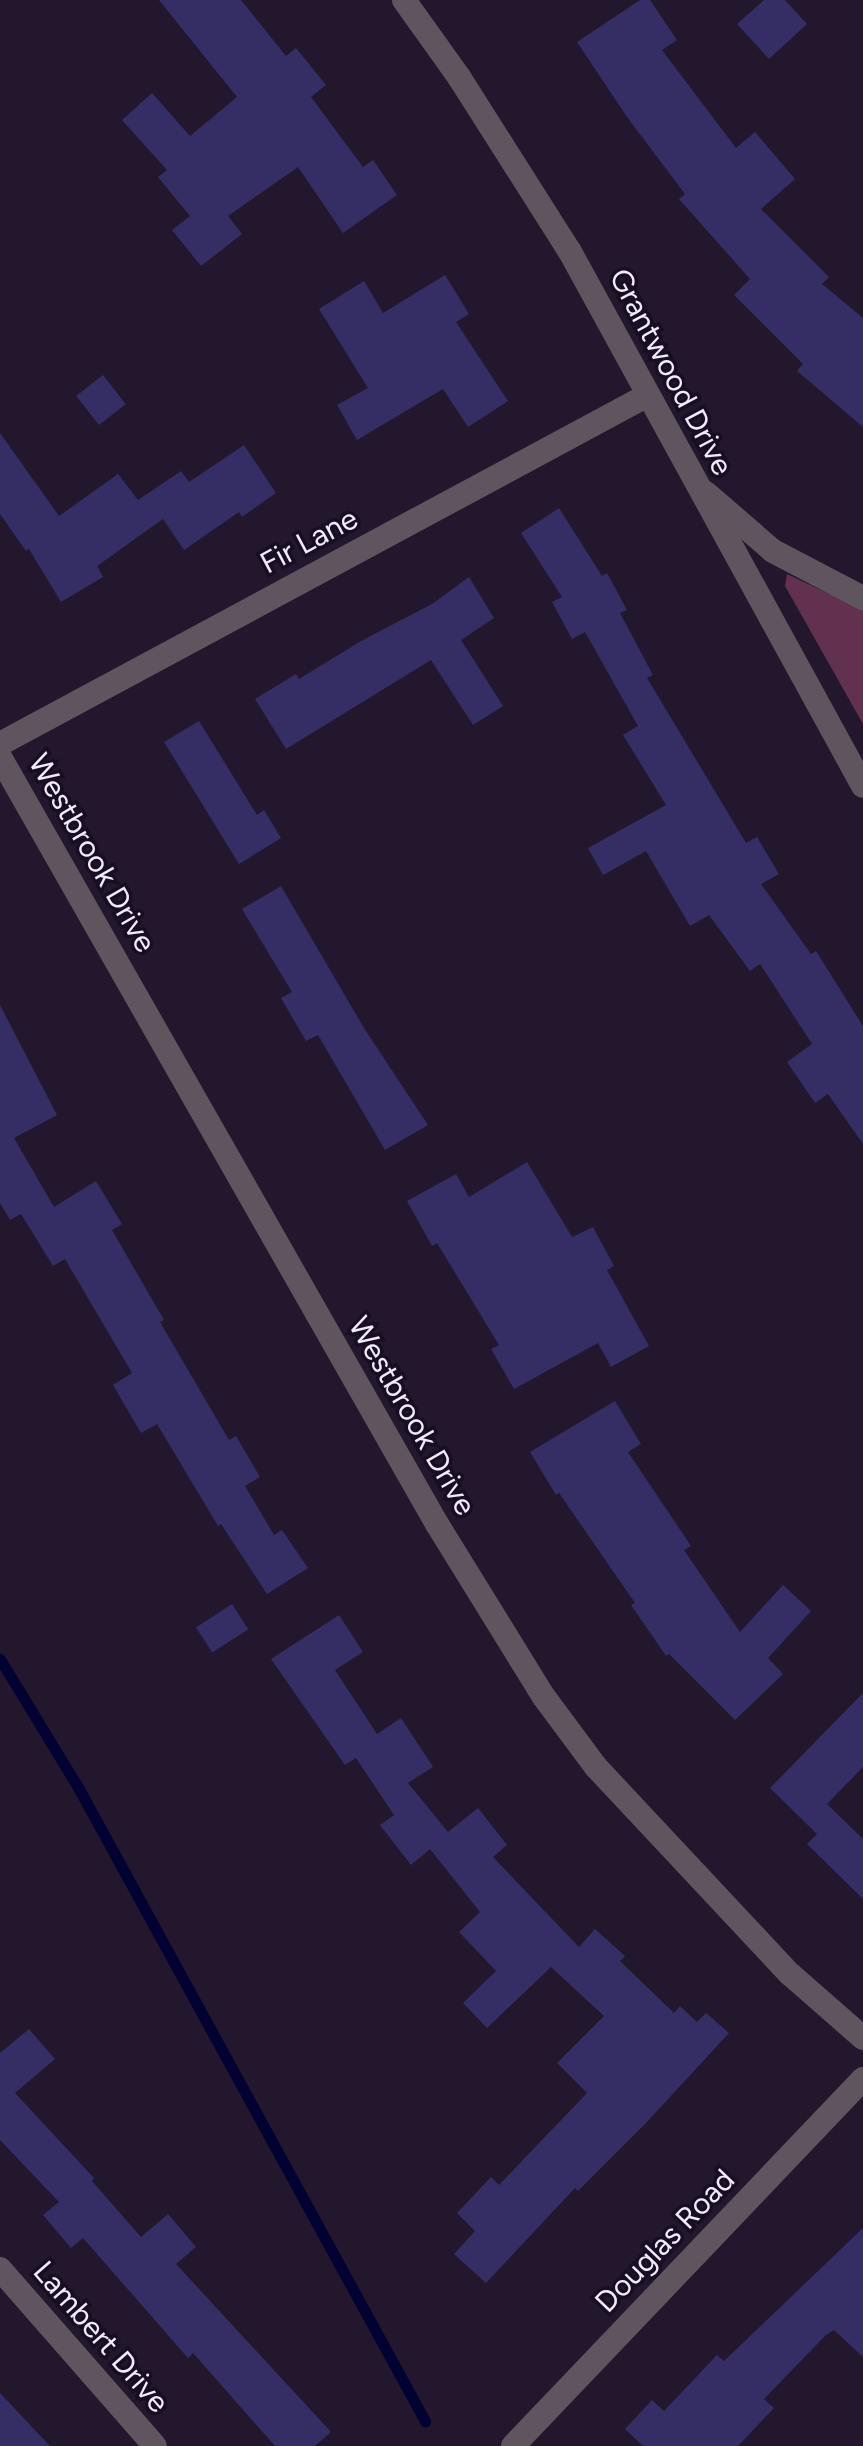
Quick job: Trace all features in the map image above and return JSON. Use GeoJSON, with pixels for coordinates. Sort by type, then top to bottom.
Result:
{"type":"FeatureCollection","features":[{"type":"Feature","properties":{"kind":"street","name":"Grantwood Drive"},"geometry":{"type":"LineString","coordinates":[[404,0],[459,77],[569,250],[863,786]]}},
{"type":"Feature","properties":{"kind":"street","name":"Fir Lane"},"geometry":{"type":"LineString","coordinates":[[0,744],[648,395]]}},
{"type":"Feature","properties":{"kind":"street"},"geometry":{"type":"LineString","coordinates":[[693,481],[773,551],[863,598]]}},
{"type":"Feature","properties":{"kind":"street","name":"Westbrook Drive"},"geometry":{"type":"LineString","coordinates":[[3,769],[437,1524],[544,1697],[596,1767],[769,1951],[863,2038]]}},
{"type":"Feature","properties":{"kind":"street","name":"Douglas Road"},"geometry":{"type":"LineString","coordinates":[[513,2446],[863,2079]]}},
{"type":"Feature","properties":{"kind":"street","name":"Lambert Drive"},"geometry":{"type":"LineString","coordinates":[[0,2269],[155,2446]]}},
{"type":"Feature","properties":{"kind":"shaded area"},"geometry":{"type":"Polygon","coordinates":[[[787,574],[863,610],[863,724],[785,586],[787,574]]]}},
{"type":"Feature","properties":{"kind":"building"},"geometry":{"type":"Polygon","coordinates":[[[159,0],[241,0],[286,56],[296,48],[326,85],[311,97],[363,167],[373,160],[397,195],[343,233],[298,167],[228,216],[242,234],[201,266],[172,230],[190,216],[158,177],[167,170],[122,120],[152,93],[190,136],[237,97],[159,0]]]}},
{"type":"Feature","properties":{"kind":"building"},"geometry":{"type":"Polygon","coordinates":[[[640,0],[650,0],[677,40],[662,50],[736,148],[755,132],[795,179],[761,209],[829,277],[822,284],[863,318],[863,427],[797,371],[803,364],[734,295],[750,279],[679,199],[685,194],[627,117],[577,42],[640,0]]]}},
{"type":"Feature","properties":{"kind":"building"},"geometry":{"type":"Polygon","coordinates":[[[764,0],[785,0],[807,24],[769,59],[737,24],[764,0]]]}},
{"type":"Feature","properties":{"kind":"building"},"geometry":{"type":"Polygon","coordinates":[[[445,275],[469,314],[456,322],[508,401],[468,427],[443,389],[357,440],[337,405],[368,388],[319,309],[364,281],[383,313],[445,275]]]}},
{"type":"Feature","properties":{"kind":"building"},"geometry":{"type":"Polygon","coordinates":[[[103,375],[126,404],[99,425],[76,396],[103,375]]]}},
{"type":"Feature","properties":{"kind":"building"},"geometry":{"type":"Polygon","coordinates":[[[0,433],[59,516],[118,474],[138,500],[181,471],[189,482],[244,445],[276,493],[242,517],[239,512],[184,550],[163,519],[97,566],[103,577],[61,602],[29,549],[26,551],[0,514],[0,433]]]}},
{"type":"Feature","properties":{"kind":"building"},"geometry":{"type":"Polygon","coordinates":[[[559,508],[602,576],[607,573],[627,610],[620,613],[653,675],[647,678],[746,843],[757,837],[779,874],[761,884],[811,954],[816,951],[863,1026],[863,1144],[828,1094],[815,1103],[787,1062],[812,1044],[760,964],[750,971],[709,915],[690,926],[646,851],[603,875],[588,848],[666,805],[623,735],[638,726],[585,632],[572,639],[552,602],[562,597],[521,533],[559,508]]]}},
{"type":"Feature","properties":{"kind":"building"},"geometry":{"type":"Polygon","coordinates":[[[469,577],[494,618],[461,640],[503,706],[473,725],[431,660],[286,749],[255,699],[296,674],[299,679],[361,641],[432,604],[469,577]]]}},
{"type":"Feature","properties":{"kind":"building"},"geometry":{"type":"Polygon","coordinates":[[[199,721],[257,815],[264,810],[281,838],[239,864],[164,742],[199,721]]]}},
{"type":"Feature","properties":{"kind":"building"},"geometry":{"type":"Polygon","coordinates":[[[281,886],[364,1028],[428,1125],[385,1150],[318,1035],[306,1041],[281,998],[292,992],[242,909],[281,886]]]}},
{"type":"Feature","properties":{"kind":"building"},"geometry":{"type":"Polygon","coordinates":[[[0,1005],[57,1115],[14,1138],[54,1207],[96,1181],[122,1224],[112,1230],[164,1320],[160,1322],[229,1440],[236,1436],[260,1477],[245,1486],[274,1535],[282,1530],[308,1568],[267,1594],[221,1524],[218,1526],[157,1424],[141,1433],[113,1385],[132,1373],[65,1259],[53,1266],[21,1214],[10,1220],[0,1203],[0,1005]]]}},
{"type":"Feature","properties":{"kind":"building"},"geometry":{"type":"Polygon","coordinates":[[[527,1162],[572,1237],[593,1227],[614,1266],[607,1270],[649,1346],[611,1367],[598,1343],[514,1389],[491,1349],[499,1345],[437,1243],[432,1246],[407,1201],[456,1174],[469,1197],[527,1162]]]}},
{"type":"Feature","properties":{"kind":"building"},"geometry":{"type":"Polygon","coordinates":[[[615,1401],[641,1444],[628,1452],[691,1546],[684,1550],[740,1632],[783,1585],[811,1611],[768,1658],[783,1674],[735,1720],[669,1654],[666,1656],[631,1605],[635,1603],[559,1493],[556,1495],[530,1452],[615,1401]]]}},
{"type":"Feature","properties":{"kind":"building"},"geometry":{"type":"Polygon","coordinates":[[[232,1604],[248,1629],[212,1653],[196,1627],[232,1604]]]}},
{"type":"Feature","properties":{"kind":"building"},"geometry":{"type":"Polygon","coordinates":[[[339,1615],[363,1652],[335,1670],[377,1734],[401,1718],[433,1767],[408,1783],[448,1832],[478,1808],[507,1845],[493,1857],[579,1947],[595,1929],[625,1956],[620,1961],[674,2013],[680,2006],[697,2022],[706,2013],[729,2033],[645,2124],[578,2191],[575,2188],[486,2283],[454,2254],[475,2231],[457,2213],[491,2177],[499,2185],[587,2093],[557,2063],[604,2016],[551,1967],[487,2028],[463,2003],[496,1971],[459,1932],[480,1912],[430,1849],[411,1865],[380,1825],[394,1815],[356,1758],[345,1765],[271,1659],[339,1615]]]}},
{"type":"Feature","properties":{"kind":"building"},"geometry":{"type":"Polygon","coordinates":[[[863,1693],[863,1767],[827,1804],[863,1839],[863,1899],[807,1844],[817,1834],[770,1788],[863,1693]]]}},
{"type":"Feature","properties":{"kind":"building"},"geometry":{"type":"Polygon","coordinates":[[[29,2029],[55,2059],[15,2093],[94,2178],[92,2181],[141,2237],[168,2214],[196,2247],[176,2264],[331,2432],[315,2446],[275,2446],[193,2353],[188,2358],[83,2238],[71,2248],[43,2215],[59,2202],[0,2140],[0,2053],[29,2029]]]}},
{"type":"Feature","properties":{"kind":"building"},"geometry":{"type":"Polygon","coordinates":[[[863,2228],[863,2357],[834,2330],[826,2335],[764,2399],[774,2408],[738,2446],[643,2446],[625,2429],[652,2400],[664,2411],[717,2355],[724,2361],[863,2228]]]}},
{"type":"Feature","properties":{"kind":"building"},"geometry":{"type":"Polygon","coordinates":[[[0,2393],[50,2446],[0,2446],[0,2393]]]}},
{"type":"Feature","properties":{"kind":"waterway"},"geometry":{"type":"LineString","coordinates":[[0,1659],[79,1789],[425,2421]]}}]}
